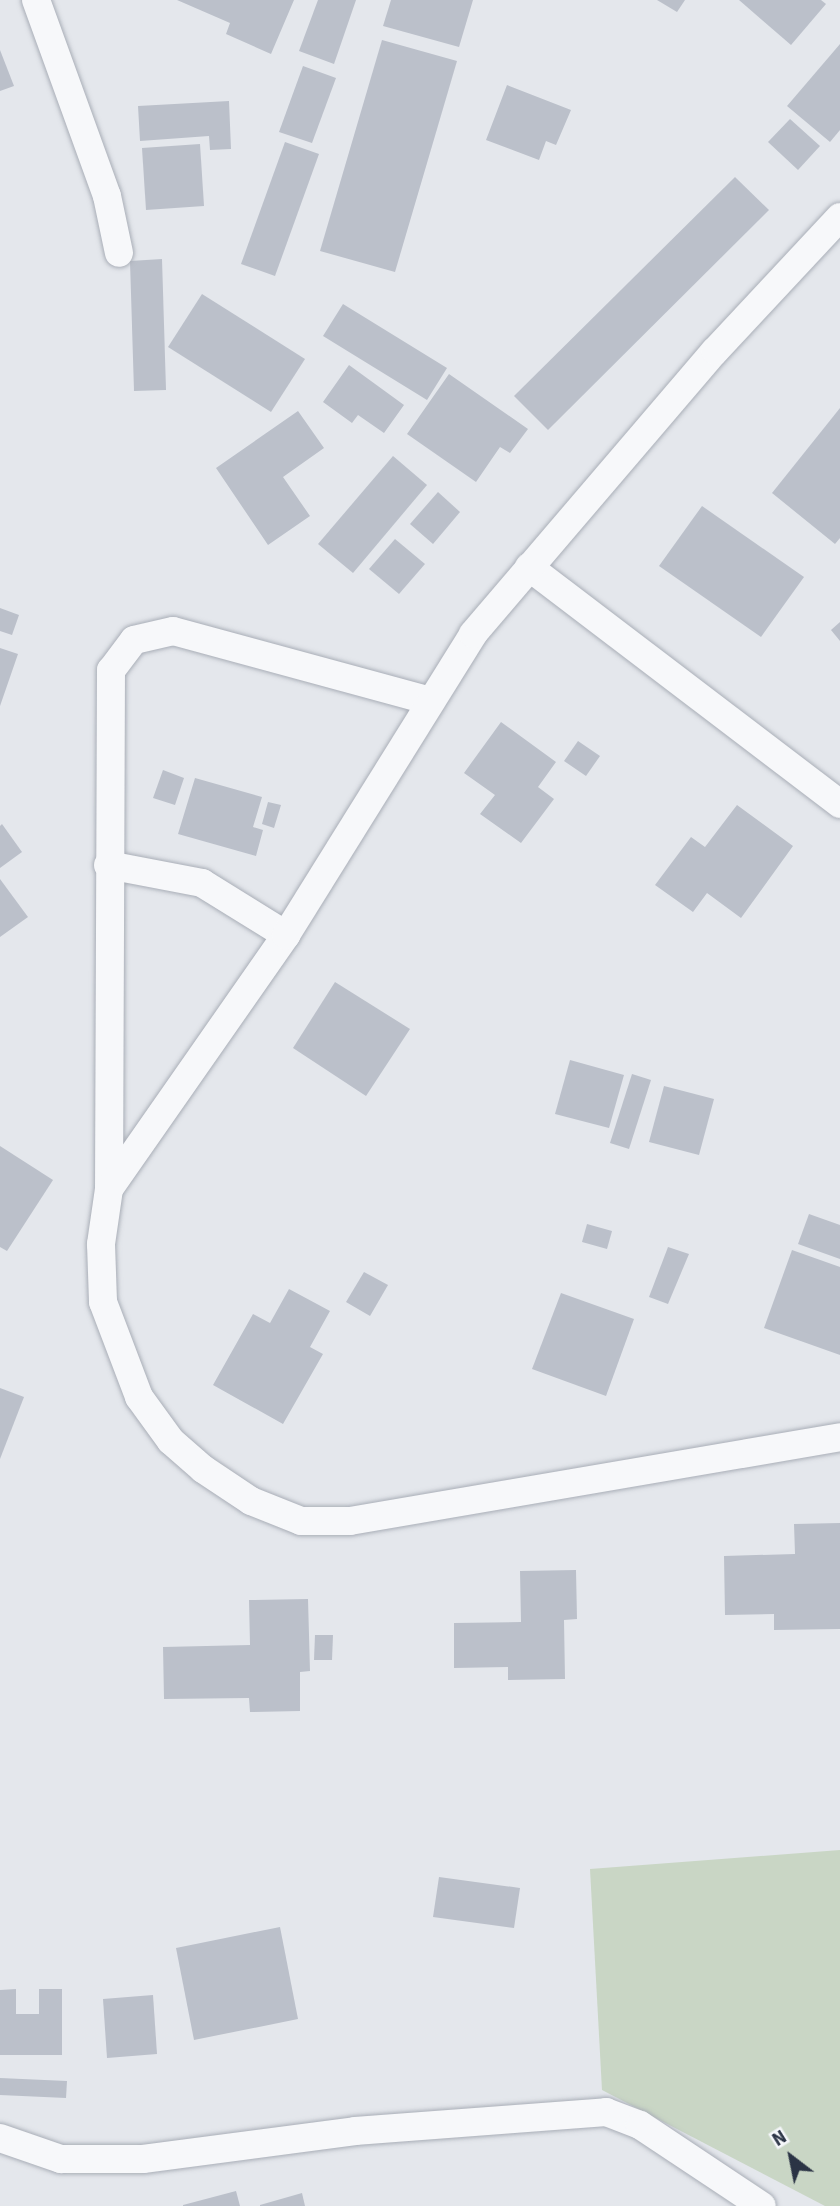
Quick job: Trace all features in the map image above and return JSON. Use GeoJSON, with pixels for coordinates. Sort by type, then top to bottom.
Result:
{"type":"FeatureCollection","features":[{"type":"Feature","properties":{"kind":"street"},"geometry":{"type":"LineString","coordinates":[[36,0],[107,196],[119,253]]}},
{"type":"Feature","properties":{"kind":"street"},"geometry":{"type":"LineString","coordinates":[[109,1189],[286,935],[427,700],[529,567],[840,217]]}},
{"type":"Feature","properties":{"kind":"street"},"geometry":{"type":"LineString","coordinates":[[529,567],[840,804]]}},
{"type":"Feature","properties":{"kind":"street"},"geometry":{"type":"LineString","coordinates":[[427,700],[173,631],[134,640],[111,670],[108,865],[109,1189],[101,1244],[103,1302],[139,1397],[171,1441],[202,1469],[251,1501],[301,1521],[351,1521],[840,1437]]}},
{"type":"Feature","properties":{"kind":"street"},"geometry":{"type":"LineString","coordinates":[[108,865],[202,883],[286,935]]}},
{"type":"Feature","properties":{"kind":"street"},"geometry":{"type":"LineString","coordinates":[[0,2138],[61,2159],[143,2159],[355,2131],[606,2112],[640,2125],[762,2206]]}},
{"type":"Feature","properties":{"kind":"green space"},"geometry":{"type":"Polygon","coordinates":[[[840,1850],[840,2206],[825,2206],[602,2090],[590,1869],[840,1850]]]}},
{"type":"Feature","properties":{"kind":"building"},"geometry":{"type":"Polygon","coordinates":[[[177,0],[294,0],[271,54],[226,34],[230,23],[177,0]]]}},
{"type":"Feature","properties":{"kind":"building"},"geometry":{"type":"Polygon","coordinates":[[[318,0],[356,0],[334,64],[299,51],[318,0]]]}},
{"type":"Feature","properties":{"kind":"building"},"geometry":{"type":"Polygon","coordinates":[[[391,0],[473,0],[459,47],[383,26],[391,0]]]}},
{"type":"Feature","properties":{"kind":"building"},"geometry":{"type":"Polygon","coordinates":[[[657,0],[685,0],[677,12],[657,0]]]}},
{"type":"Feature","properties":{"kind":"building"},"geometry":{"type":"Polygon","coordinates":[[[739,0],[821,0],[826,4],[791,45],[739,0]]]}},
{"type":"Feature","properties":{"kind":"building"},"geometry":{"type":"Polygon","coordinates":[[[382,40],[457,61],[395,272],[320,251],[382,40]]]}},
{"type":"Feature","properties":{"kind":"building"},"geometry":{"type":"Polygon","coordinates":[[[840,44],[840,130],[830,142],[787,106],[840,44]]]}},
{"type":"Feature","properties":{"kind":"building"},"geometry":{"type":"Polygon","coordinates":[[[0,50],[14,86],[0,91],[0,50]]]}},
{"type":"Feature","properties":{"kind":"building"},"geometry":{"type":"Polygon","coordinates":[[[303,66],[336,78],[312,143],[279,132],[303,66]]]}},
{"type":"Feature","properties":{"kind":"building"},"geometry":{"type":"Polygon","coordinates":[[[507,85],[571,110],[556,145],[546,141],[539,160],[486,140],[507,85]]]}},
{"type":"Feature","properties":{"kind":"building"},"geometry":{"type":"Polygon","coordinates":[[[229,101],[231,149],[210,150],[209,136],[140,141],[138,106],[229,101]]]}},
{"type":"Feature","properties":{"kind":"building"},"geometry":{"type":"Polygon","coordinates":[[[790,119],[820,146],[798,170],[768,142],[790,119]]]}},
{"type":"Feature","properties":{"kind":"building"},"geometry":{"type":"Polygon","coordinates":[[[285,142],[319,154],[275,276],[241,264],[285,142]]]}},
{"type":"Feature","properties":{"kind":"building"},"geometry":{"type":"Polygon","coordinates":[[[200,144],[204,206],[146,210],[142,148],[200,144]]]}},
{"type":"Feature","properties":{"kind":"building"},"geometry":{"type":"Polygon","coordinates":[[[735,177],[769,210],[548,430],[514,396],[735,177]]]}},
{"type":"Feature","properties":{"kind":"building"},"geometry":{"type":"Polygon","coordinates":[[[162,259],[166,390],[134,391],[130,261],[162,259]]]}},
{"type":"Feature","properties":{"kind":"building"},"geometry":{"type":"Polygon","coordinates":[[[202,294],[305,359],[271,412],[168,347],[202,294]]]}},
{"type":"Feature","properties":{"kind":"building"},"geometry":{"type":"Polygon","coordinates":[[[343,304],[447,368],[427,400],[323,336],[343,304]]]}},
{"type":"Feature","properties":{"kind":"building"},"geometry":{"type":"Polygon","coordinates":[[[349,365],[404,405],[384,433],[358,415],[352,423],[323,402],[349,365]]]}},
{"type":"Feature","properties":{"kind":"building"},"geometry":{"type":"Polygon","coordinates":[[[449,374],[528,429],[510,453],[500,447],[476,482],[407,434],[449,374]]]}},
{"type":"Feature","properties":{"kind":"building"},"geometry":{"type":"Polygon","coordinates":[[[840,408],[840,538],[835,544],[772,493],[840,408]]]}},
{"type":"Feature","properties":{"kind":"building"},"geometry":{"type":"Polygon","coordinates":[[[298,411],[324,448],[283,477],[310,516],[268,545],[216,468],[298,411]]]}},
{"type":"Feature","properties":{"kind":"building"},"geometry":{"type":"Polygon","coordinates":[[[393,456],[427,485],[353,573],[318,544],[393,456]]]}},
{"type":"Feature","properties":{"kind":"building"},"geometry":{"type":"Polygon","coordinates":[[[438,492],[460,512],[433,544],[410,524],[438,492]]]}},
{"type":"Feature","properties":{"kind":"building"},"geometry":{"type":"Polygon","coordinates":[[[702,506],[804,577],[761,637],[659,566],[702,506]]]}},
{"type":"Feature","properties":{"kind":"building"},"geometry":{"type":"Polygon","coordinates":[[[395,539],[425,564],[399,594],[369,569],[395,539]]]}},
{"type":"Feature","properties":{"kind":"building"},"geometry":{"type":"Polygon","coordinates":[[[0,608],[19,615],[12,635],[0,631],[0,608]]]}},
{"type":"Feature","properties":{"kind":"building"},"geometry":{"type":"Polygon","coordinates":[[[840,622],[840,641],[831,630],[840,622]]]}},
{"type":"Feature","properties":{"kind":"building"},"geometry":{"type":"Polygon","coordinates":[[[0,648],[18,654],[0,706],[0,648]]]}},
{"type":"Feature","properties":{"kind":"building"},"geometry":{"type":"Polygon","coordinates":[[[501,722],[556,762],[538,787],[554,799],[521,843],[480,814],[495,795],[464,773],[501,722]]]}},
{"type":"Feature","properties":{"kind":"building"},"geometry":{"type":"Polygon","coordinates":[[[578,741],[600,756],[586,776],[564,761],[578,741]]]}},
{"type":"Feature","properties":{"kind":"building"},"geometry":{"type":"Polygon","coordinates":[[[163,770],[184,778],[175,805],[153,798],[163,770]]]}},
{"type":"Feature","properties":{"kind":"building"},"geometry":{"type":"Polygon","coordinates":[[[195,778],[262,797],[253,827],[263,830],[256,856],[178,834],[195,778]]]}},
{"type":"Feature","properties":{"kind":"building"},"geometry":{"type":"Polygon","coordinates":[[[268,802],[281,805],[274,828],[262,824],[268,802]]]}},
{"type":"Feature","properties":{"kind":"building"},"geometry":{"type":"Polygon","coordinates":[[[737,805],[793,846],[741,918],[707,893],[693,912],[655,885],[691,837],[705,847],[737,805]]]}},
{"type":"Feature","properties":{"kind":"building"},"geometry":{"type":"Polygon","coordinates":[[[2,824],[22,852],[0,868],[0,826],[2,824]]]}},
{"type":"Feature","properties":{"kind":"building"},"geometry":{"type":"Polygon","coordinates":[[[0,879],[28,917],[0,937],[0,879]]]}},
{"type":"Feature","properties":{"kind":"building"},"geometry":{"type":"Polygon","coordinates":[[[335,982],[410,1029],[366,1096],[293,1048],[335,982]]]}},
{"type":"Feature","properties":{"kind":"building"},"geometry":{"type":"Polygon","coordinates":[[[570,1060],[624,1075],[609,1128],[555,1114],[570,1060]]]}},
{"type":"Feature","properties":{"kind":"building"},"geometry":{"type":"Polygon","coordinates":[[[632,1074],[651,1080],[629,1149],[610,1143],[632,1074]]]}},
{"type":"Feature","properties":{"kind":"building"},"geometry":{"type":"Polygon","coordinates":[[[664,1086],[714,1099],[699,1155],[649,1142],[664,1086]]]}},
{"type":"Feature","properties":{"kind":"building"},"geometry":{"type":"Polygon","coordinates":[[[0,1146],[53,1180],[7,1251],[0,1247],[0,1146]]]}},
{"type":"Feature","properties":{"kind":"building"},"geometry":{"type":"Polygon","coordinates":[[[809,1214],[840,1225],[840,1259],[798,1244],[809,1214]]]}},
{"type":"Feature","properties":{"kind":"building"},"geometry":{"type":"Polygon","coordinates":[[[587,1224],[612,1231],[607,1249],[582,1242],[587,1224]]]}},
{"type":"Feature","properties":{"kind":"building"},"geometry":{"type":"Polygon","coordinates":[[[668,1247],[689,1254],[668,1304],[649,1297],[668,1247]]]}},
{"type":"Feature","properties":{"kind":"building"},"geometry":{"type":"Polygon","coordinates":[[[792,1250],[840,1267],[840,1355],[764,1328],[792,1250]]]}},
{"type":"Feature","properties":{"kind":"building"},"geometry":{"type":"Polygon","coordinates":[[[364,1272],[388,1285],[370,1316],[346,1302],[364,1272]]]}},
{"type":"Feature","properties":{"kind":"building"},"geometry":{"type":"Polygon","coordinates":[[[289,1289],[330,1311],[310,1347],[323,1354],[283,1424],[213,1385],[253,1314],[270,1323],[289,1289]]]}},
{"type":"Feature","properties":{"kind":"building"},"geometry":{"type":"Polygon","coordinates":[[[561,1293],[634,1319],[606,1396],[532,1369],[561,1293]]]}},
{"type":"Feature","properties":{"kind":"building"},"geometry":{"type":"Polygon","coordinates":[[[0,1388],[24,1397],[0,1459],[0,1388]]]}},
{"type":"Feature","properties":{"kind":"building"},"geometry":{"type":"Polygon","coordinates":[[[840,1523],[840,1629],[774,1630],[774,1614],[725,1615],[724,1556],[795,1554],[794,1524],[840,1523]]]}},
{"type":"Feature","properties":{"kind":"building"},"geometry":{"type":"Polygon","coordinates":[[[576,1570],[577,1619],[564,1620],[565,1679],[508,1680],[508,1667],[454,1668],[454,1623],[521,1622],[520,1571],[576,1570]]]}},
{"type":"Feature","properties":{"kind":"building"},"geometry":{"type":"Polygon","coordinates":[[[308,1599],[310,1671],[300,1672],[300,1711],[250,1712],[249,1698],[164,1699],[163,1647],[250,1645],[249,1600],[308,1599]]]}},
{"type":"Feature","properties":{"kind":"building"},"geometry":{"type":"Polygon","coordinates":[[[315,1635],[333,1635],[332,1660],[314,1660],[315,1635]]]}},
{"type":"Feature","properties":{"kind":"building"},"geometry":{"type":"Polygon","coordinates":[[[439,1877],[520,1888],[514,1928],[433,1917],[439,1877]]]}},
{"type":"Feature","properties":{"kind":"building"},"geometry":{"type":"Polygon","coordinates":[[[280,1927],[298,2019],[194,2040],[176,1948],[280,1927]]]}},
{"type":"Feature","properties":{"kind":"building"},"geometry":{"type":"Polygon","coordinates":[[[16,1989],[16,2014],[39,2014],[39,1989],[62,1989],[62,2055],[0,2055],[0,1990],[16,1989]]]}},
{"type":"Feature","properties":{"kind":"building"},"geometry":{"type":"Polygon","coordinates":[[[153,1995],[157,2054],[107,2058],[103,1999],[153,1995]]]}},
{"type":"Feature","properties":{"kind":"building"},"geometry":{"type":"Polygon","coordinates":[[[0,2078],[67,2081],[66,2098],[0,2095],[0,2078]]]}},
{"type":"Feature","properties":{"kind":"building"},"geometry":{"type":"Polygon","coordinates":[[[236,2191],[240,2206],[183,2206],[183,2205],[236,2191]]]}},
{"type":"Feature","properties":{"kind":"building"},"geometry":{"type":"Polygon","coordinates":[[[302,2193],[305,2206],[260,2206],[260,2205],[302,2193]]]}}]}
